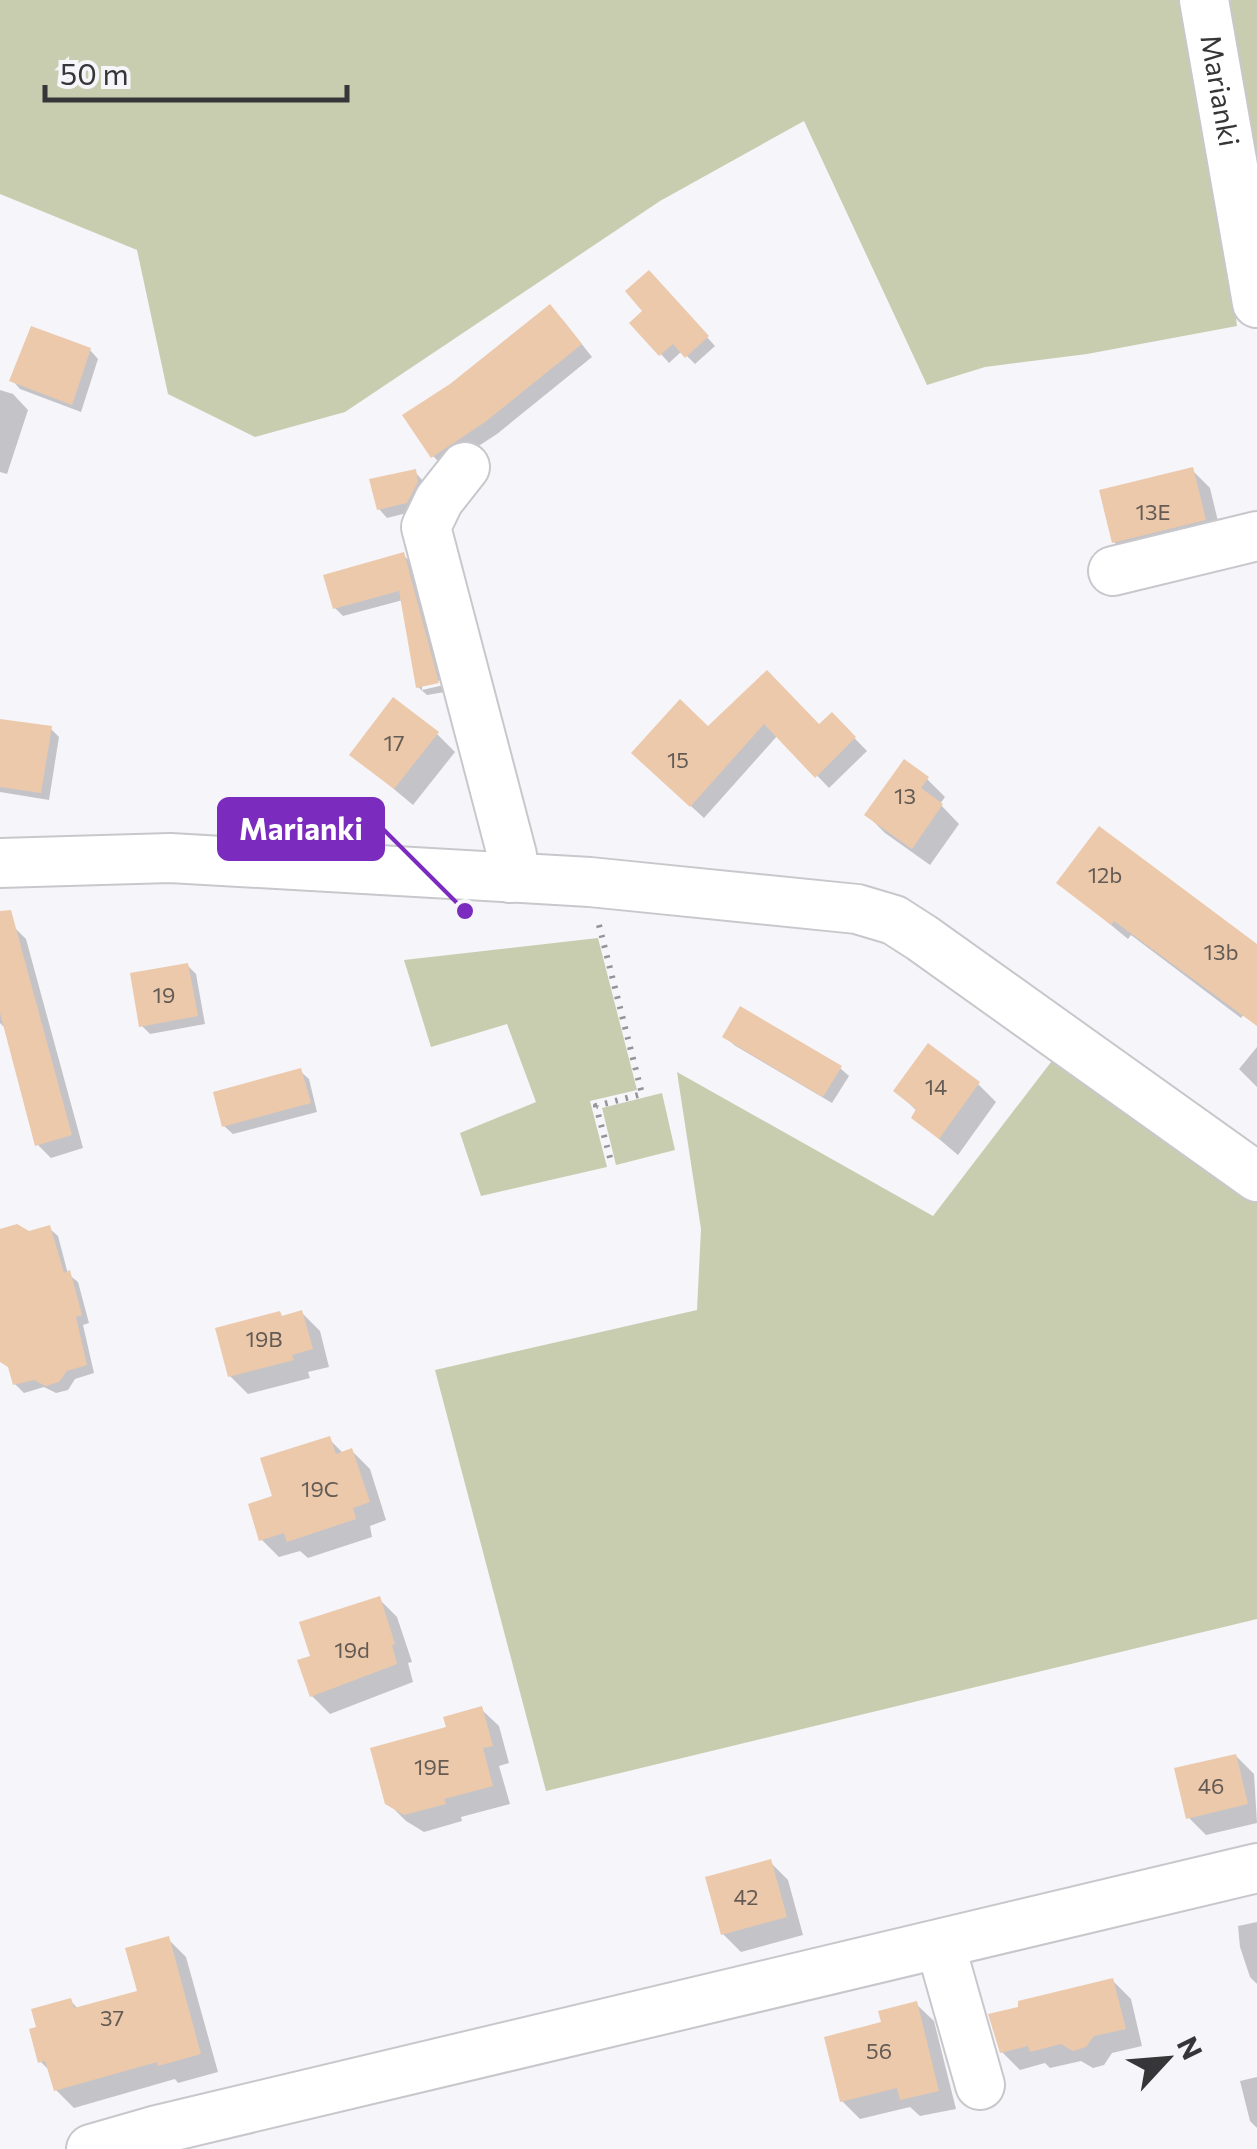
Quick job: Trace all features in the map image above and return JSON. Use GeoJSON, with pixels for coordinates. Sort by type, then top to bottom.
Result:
{"type":"FeatureCollection","features":[{"type":"Feature","properties":{"kind":"street","name":"Marianki"},"geometry":{"type":"LineString","coordinates":[[1204,0],[1247,205],[1257,302]]}},
{"type":"Feature","properties":{"kind":"street"},"geometry":{"type":"LineString","coordinates":[[465,467],[439,500],[426,526],[512,855],[510,878]]}},
{"type":"Feature","properties":{"kind":"street"},"geometry":{"type":"LineString","coordinates":[[1113,571],[1257,536]]}},
{"type":"Feature","properties":{"kind":"street"},"geometry":{"type":"LineString","coordinates":[[0,863],[170,858],[590,882],[857,909],[894,920],[1257,1178]]}},
{"type":"Feature","properties":{"kind":"street"},"geometry":{"type":"LineString","coordinates":[[90,2149],[1257,1868]]}},
{"type":"Feature","properties":{"kind":"street"},"geometry":{"type":"LineString","coordinates":[[940,1944],[980,2085]]}},
{"type":"Feature","properties":{"kind":"path"},"geometry":{"type":"LineString","coordinates":[[596,914],[642,1094],[596,1106],[612,1165]]}},
{"type":"Feature","properties":{"kind":"green space"},"geometry":{"type":"Polygon","coordinates":[[[0,0],[1189,0],[1222,203],[1237,326],[1087,354],[985,367],[927,385],[804,121],[660,201],[345,412],[255,437],[168,394],[137,250],[0,194],[0,0]]]}},
{"type":"Feature","properties":{"kind":"green space"},"geometry":{"type":"Polygon","coordinates":[[[1220,0],[1257,0],[1257,197],[1220,0]]]}},
{"type":"Feature","properties":{"kind":"green space"},"geometry":{"type":"Polygon","coordinates":[[[598,938],[637,1090],[590,1101],[607,1167],[481,1196],[460,1133],[536,1102],[507,1024],[431,1047],[404,960],[598,938]]]}},
{"type":"Feature","properties":{"kind":"green space"},"geometry":{"type":"Polygon","coordinates":[[[1061,1049],[1257,1195],[1257,1619],[546,1791],[435,1370],[697,1310],[701,1229],[677,1072],[933,1216],[1061,1049]]]}},
{"type":"Feature","properties":{"kind":"green space"},"geometry":{"type":"Polygon","coordinates":[[[662,1093],[675,1150],[616,1165],[602,1108],[662,1093]]]}},
{"type":"Feature","properties":{"kind":"building"},"geometry":{"type":"Polygon","coordinates":[[[649,270],[709,336],[685,358],[673,344],[659,356],[629,323],[642,311],[625,291],[649,270]]]}},
{"type":"Feature","properties":{"kind":"building"},"geometry":{"type":"Polygon","coordinates":[[[550,304],[582,344],[485,422],[431,458],[402,415],[450,384],[550,304]]]}},
{"type":"Feature","properties":{"kind":"building"},"geometry":{"type":"Polygon","coordinates":[[[31,326],[91,348],[72,405],[9,381],[31,326]]]}},
{"type":"Feature","properties":{"kind":"building"},"geometry":{"type":"Polygon","coordinates":[[[1193,467],[1206,520],[1112,543],[1099,490],[1193,467]]]}},
{"type":"Feature","properties":{"kind":"building"},"geometry":{"type":"Polygon","coordinates":[[[416,469],[418,482],[407,503],[377,510],[369,479],[416,469]]]}},
{"type":"Feature","properties":{"kind":"building"},"geometry":{"type":"Polygon","coordinates":[[[404,552],[439,683],[416,688],[399,591],[333,609],[323,575],[404,552]]]}},
{"type":"Feature","properties":{"kind":"building"},"geometry":{"type":"Polygon","coordinates":[[[767,670],[819,724],[832,712],[856,737],[815,778],[764,724],[690,807],[631,753],[680,699],[708,726],[767,670]]]}},
{"type":"Feature","properties":{"kind":"building"},"geometry":{"type":"Polygon","coordinates":[[[393,697],[439,732],[394,789],[349,755],[393,697]]]}},
{"type":"Feature","properties":{"kind":"building"},"geometry":{"type":"Polygon","coordinates":[[[0,719],[52,726],[41,793],[0,787],[0,719]]]}},
{"type":"Feature","properties":{"kind":"building"},"geometry":{"type":"Polygon","coordinates":[[[904,759],[929,777],[921,788],[943,804],[912,849],[864,815],[904,759]]]}},
{"type":"Feature","properties":{"kind":"building"},"geometry":{"type":"Polygon","coordinates":[[[1099,826],[1257,944],[1257,1026],[1056,883],[1099,826]]]}},
{"type":"Feature","properties":{"kind":"building"},"geometry":{"type":"Polygon","coordinates":[[[11,910],[72,1135],[35,1146],[0,1013],[0,911],[11,910]]]}},
{"type":"Feature","properties":{"kind":"building"},"geometry":{"type":"Polygon","coordinates":[[[188,963],[198,1016],[139,1027],[130,973],[188,963]]]}},
{"type":"Feature","properties":{"kind":"building"},"geometry":{"type":"Polygon","coordinates":[[[740,1006],[842,1066],[823,1097],[722,1037],[740,1006]]]}},
{"type":"Feature","properties":{"kind":"building"},"geometry":{"type":"Polygon","coordinates":[[[928,1043],[980,1082],[939,1139],[911,1118],[916,1109],[893,1091],[928,1043]]]}},
{"type":"Feature","properties":{"kind":"building"},"geometry":{"type":"Polygon","coordinates":[[[301,1068],[311,1103],[222,1127],[213,1092],[301,1068]]]}},
{"type":"Feature","properties":{"kind":"building"},"geometry":{"type":"Polygon","coordinates":[[[17,1224],[29,1231],[50,1225],[64,1273],[70,1270],[82,1315],[76,1317],[87,1365],[67,1371],[59,1382],[46,1386],[34,1380],[13,1385],[8,1367],[0,1362],[0,1229],[17,1224]]]}},
{"type":"Feature","properties":{"kind":"building"},"geometry":{"type":"Polygon","coordinates":[[[302,1310],[313,1349],[292,1355],[294,1360],[228,1377],[215,1328],[280,1311],[282,1316],[302,1310]]]}},
{"type":"Feature","properties":{"kind":"building"},"geometry":{"type":"Polygon","coordinates":[[[330,1436],[336,1454],[352,1448],[370,1502],[353,1508],[356,1519],[287,1542],[284,1533],[259,1541],[248,1504],[272,1496],[260,1458],[330,1436]]]}},
{"type":"Feature","properties":{"kind":"building"},"geometry":{"type":"Polygon","coordinates":[[[380,1596],[397,1664],[310,1697],[297,1660],[310,1656],[299,1622],[380,1596]]]}},
{"type":"Feature","properties":{"kind":"building"},"geometry":{"type":"Polygon","coordinates":[[[482,1706],[493,1746],[483,1748],[493,1786],[404,1815],[385,1804],[370,1748],[446,1727],[443,1717],[482,1706]]]}},
{"type":"Feature","properties":{"kind":"building"},"geometry":{"type":"Polygon","coordinates":[[[1236,1754],[1248,1804],[1186,1819],[1174,1768],[1236,1754]]]}},
{"type":"Feature","properties":{"kind":"building"},"geometry":{"type":"Polygon","coordinates":[[[771,1859],[787,1917],[721,1935],[705,1877],[771,1859]]]}},
{"type":"Feature","properties":{"kind":"building"},"geometry":{"type":"Polygon","coordinates":[[[169,1936],[201,2054],[54,2091],[45,2061],[38,2063],[29,2029],[36,2027],[31,2009],[71,1998],[74,2008],[137,1991],[125,1948],[169,1936]]]}},
{"type":"Feature","properties":{"kind":"building"},"geometry":{"type":"Polygon","coordinates":[[[1113,1978],[1126,2029],[1094,2036],[1086,2047],[1073,2051],[1061,2044],[1030,2052],[1028,2046],[1000,2053],[988,2014],[1018,2007],[1018,2001],[1113,1978]]]}},
{"type":"Feature","properties":{"kind":"building"},"geometry":{"type":"Polygon","coordinates":[[[917,2001],[939,2091],[900,2100],[897,2088],[840,2102],[824,2037],[881,2022],[878,2011],[917,2001]]]}},
{"type":"Feature","properties":{"kind":"place","name":"Marianki"},"geometry":{"type":"Point","coordinates":[465,911]}}]}
